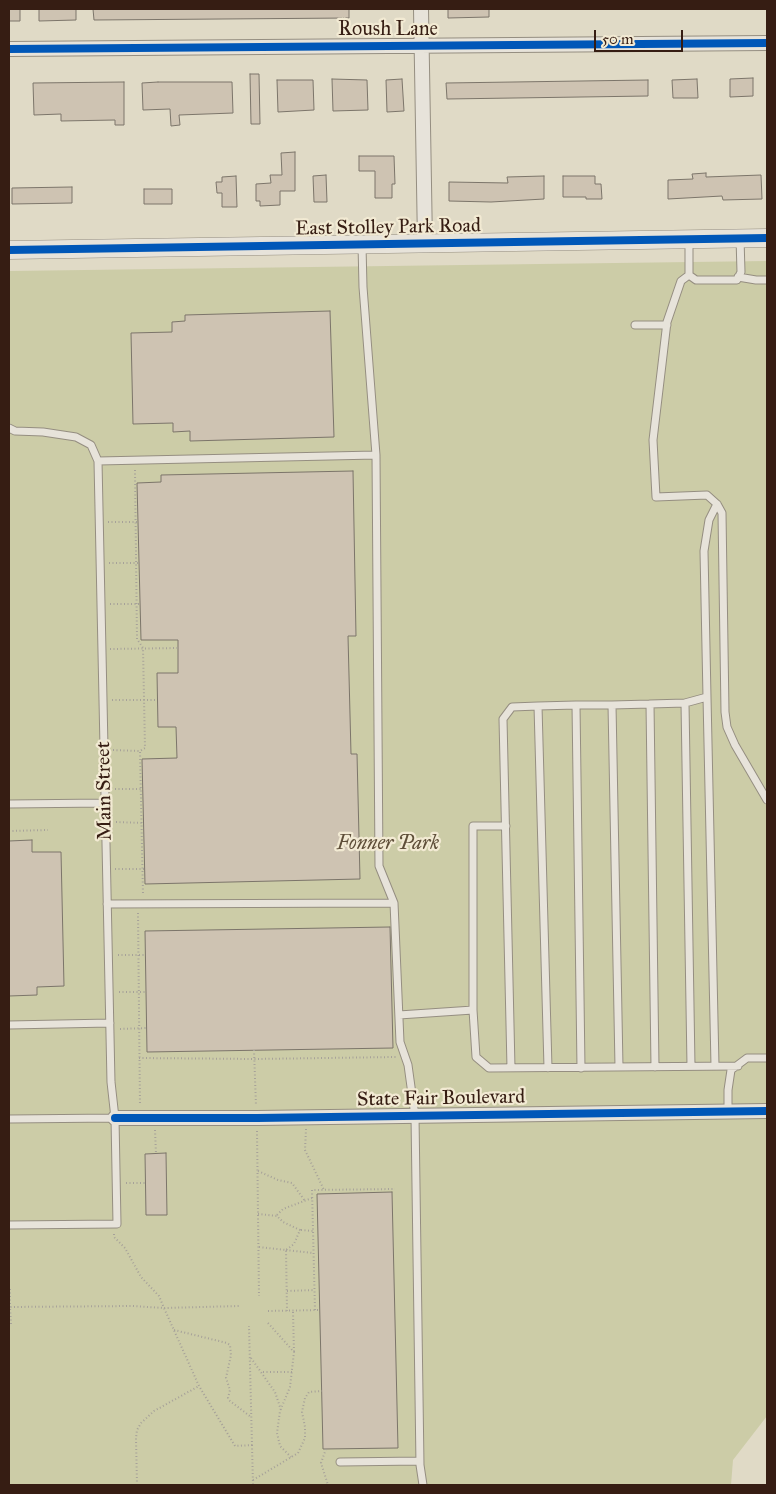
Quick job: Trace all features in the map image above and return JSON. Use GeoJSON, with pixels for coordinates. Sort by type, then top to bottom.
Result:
{"type":"FeatureCollection","features":[{"type":"Feature","properties":{"kind":"street"},"geometry":{"type":"LineString","coordinates":[[421,9],[425,243]]}},
{"type":"Feature","properties":{"kind":"street","name":"Roush Lane"},"geometry":{"type":"LineString","coordinates":[[9,49],[422,47],[767,42]]}},
{"type":"Feature","properties":{"kind":"street","name":"East Stolley Park Road"},"geometry":{"type":"LineString","coordinates":[[9,250],[767,238]]}},
{"type":"Feature","properties":{"kind":"street","name":"State Fair Boulevard"},"geometry":{"type":"LineString","coordinates":[[115,1118],[257,1118],[767,1111]]}},
{"type":"Feature","properties":{"kind":"lane"},"geometry":{"type":"LineString","coordinates":[[688,275],[696,280],[737,280],[741,272],[740,238]]}},
{"type":"Feature","properties":{"kind":"lane"},"geometry":{"type":"LineString","coordinates":[[689,239],[688,275],[681,281],[667,325],[653,440],[656,497],[707,495],[717,504],[722,514],[725,712],[727,727],[735,745],[766,796]]}},
{"type":"Feature","properties":{"kind":"lane"},"geometry":{"type":"LineString","coordinates":[[362,244],[363,287],[376,455],[379,866],[394,903],[400,1042],[411,1083],[415,1116],[420,1461],[423,1485]]}},
{"type":"Feature","properties":{"kind":"lane"},"geometry":{"type":"LineString","coordinates":[[738,277],[767,280]]}},
{"type":"Feature","properties":{"kind":"lane"},"geometry":{"type":"LineString","coordinates":[[635,325],[667,325]]}},
{"type":"Feature","properties":{"kind":"lane"},"geometry":{"type":"LineString","coordinates":[[9,428],[15,431],[43,432],[76,437],[91,445],[98,461],[376,455]]}},
{"type":"Feature","properties":{"kind":"lane","name":"Main Street"},"geometry":{"type":"LineString","coordinates":[[98,461],[111,1082],[115,1118],[115,1224]]}},
{"type":"Feature","properties":{"kind":"lane"},"geometry":{"type":"LineString","coordinates":[[715,1066],[704,551],[709,520],[717,504]]}},
{"type":"Feature","properties":{"kind":"lane"},"geometry":{"type":"LineString","coordinates":[[512,1068],[503,719],[512,706],[686,703],[707,697]]}},
{"type":"Feature","properties":{"kind":"lane"},"geometry":{"type":"LineString","coordinates":[[686,703],[691,1066]]}},
{"type":"Feature","properties":{"kind":"lane"},"geometry":{"type":"LineString","coordinates":[[650,704],[655,1067]]}},
{"type":"Feature","properties":{"kind":"lane"},"geometry":{"type":"LineString","coordinates":[[576,705],[581,1068]]}},
{"type":"Feature","properties":{"kind":"lane"},"geometry":{"type":"LineString","coordinates":[[612,705],[619,1067]]}},
{"type":"Feature","properties":{"kind":"lane"},"geometry":{"type":"LineString","coordinates":[[538,706],[548,1068]]}},
{"type":"Feature","properties":{"kind":"lane"},"geometry":{"type":"LineString","coordinates":[[9,804],[105,803]]}},
{"type":"Feature","properties":{"kind":"lane"},"geometry":{"type":"LineString","coordinates":[[506,826],[472,826],[476,1057],[489,1068],[738,1066]]}},
{"type":"Feature","properties":{"kind":"lane"},"geometry":{"type":"LineString","coordinates":[[107,904],[394,903]]}},
{"type":"Feature","properties":{"kind":"lane"},"geometry":{"type":"LineString","coordinates":[[399,1015],[474,1010]]}},
{"type":"Feature","properties":{"kind":"lane"},"geometry":{"type":"LineString","coordinates":[[9,1025],[110,1026]]}},
{"type":"Feature","properties":{"kind":"lane"},"geometry":{"type":"LineString","coordinates":[[728,1112],[728,1090],[731,1070],[747,1058],[767,1058]]}},
{"type":"Feature","properties":{"kind":"lane"},"geometry":{"type":"LineString","coordinates":[[9,1119],[115,1118]]}},
{"type":"Feature","properties":{"kind":"lane"},"geometry":{"type":"LineString","coordinates":[[9,1225],[115,1224]]}},
{"type":"Feature","properties":{"kind":"lane"},"geometry":{"type":"LineString","coordinates":[[340,1462],[420,1461]]}},
{"type":"Feature","properties":{"kind":"path"},"geometry":{"type":"LineString","coordinates":[[104,750],[140,751],[145,748],[143,648],[137,639],[138,563],[134,460]]}},
{"type":"Feature","properties":{"kind":"path"},"geometry":{"type":"LineString","coordinates":[[100,522],[137,522]]}},
{"type":"Feature","properties":{"kind":"path"},"geometry":{"type":"LineString","coordinates":[[100,563],[138,563]]}},
{"type":"Feature","properties":{"kind":"path"},"geometry":{"type":"LineString","coordinates":[[101,604],[138,604]]}},
{"type":"Feature","properties":{"kind":"path"},"geometry":{"type":"LineString","coordinates":[[102,649],[178,648]]}},
{"type":"Feature","properties":{"kind":"path"},"geometry":{"type":"LineString","coordinates":[[103,700],[157,700]]}},
{"type":"Feature","properties":{"kind":"path"},"geometry":{"type":"LineString","coordinates":[[140,751],[144,869],[138,955],[140,1118]]}},
{"type":"Feature","properties":{"kind":"path"},"geometry":{"type":"LineString","coordinates":[[105,788],[142,789]]}},
{"type":"Feature","properties":{"kind":"path"},"geometry":{"type":"LineString","coordinates":[[106,822],[143,823]]}},
{"type":"Feature","properties":{"kind":"path"},"geometry":{"type":"LineString","coordinates":[[9,831],[48,830]]}},
{"type":"Feature","properties":{"kind":"path"},"geometry":{"type":"LineString","coordinates":[[106,869],[144,869]]}},
{"type":"Feature","properties":{"kind":"path"},"geometry":{"type":"LineString","coordinates":[[109,954],[145,955]]}},
{"type":"Feature","properties":{"kind":"path"},"geometry":{"type":"LineString","coordinates":[[110,992],[146,992]]}},
{"type":"Feature","properties":{"kind":"path"},"geometry":{"type":"LineString","coordinates":[[110,1026],[146,1028]]}},
{"type":"Feature","properties":{"kind":"path"},"geometry":{"type":"LineString","coordinates":[[254,1050],[257,1118],[259,1296]]}},
{"type":"Feature","properties":{"kind":"path"},"geometry":{"type":"LineString","coordinates":[[139,1058],[405,1057]]}},
{"type":"Feature","properties":{"kind":"path"},"geometry":{"type":"LineString","coordinates":[[306,1117],[305,1150],[324,1190]]}},
{"type":"Feature","properties":{"kind":"path"},"geometry":{"type":"LineString","coordinates":[[155,1118],[156,1154]]}},
{"type":"Feature","properties":{"kind":"path"},"geometry":{"type":"LineString","coordinates":[[257,1171],[278,1180],[292,1183],[305,1201]]}},
{"type":"Feature","properties":{"kind":"path"},"geometry":{"type":"LineString","coordinates":[[116,1183],[145,1183]]}},
{"type":"Feature","properties":{"kind":"path"},"geometry":{"type":"LineString","coordinates":[[315,1310],[312,1190],[395,1189]]}},
{"type":"Feature","properties":{"kind":"path"},"geometry":{"type":"LineString","coordinates":[[277,1216],[283,1209],[312,1198]]}},
{"type":"Feature","properties":{"kind":"path"},"geometry":{"type":"LineString","coordinates":[[258,1214],[277,1216],[283,1222],[300,1230],[313,1231]]}},
{"type":"Feature","properties":{"kind":"path"},"geometry":{"type":"LineString","coordinates":[[115,1224],[114,1237],[125,1248],[141,1277],[159,1296],[199,1386],[235,1446],[252,1445]]}},
{"type":"Feature","properties":{"kind":"path"},"geometry":{"type":"LineString","coordinates":[[286,1250],[294,1244],[300,1230]]}},
{"type":"Feature","properties":{"kind":"path"},"geometry":{"type":"LineString","coordinates":[[258,1247],[314,1253]]}},
{"type":"Feature","properties":{"kind":"path"},"geometry":{"type":"LineString","coordinates":[[286,1250],[287,1311]]}},
{"type":"Feature","properties":{"kind":"path"},"geometry":{"type":"LineString","coordinates":[[10,1289],[11,1324]]}},
{"type":"Feature","properties":{"kind":"path"},"geometry":{"type":"LineString","coordinates":[[287,1291],[314,1290]]}},
{"type":"Feature","properties":{"kind":"path"},"geometry":{"type":"LineString","coordinates":[[10,1308],[239,1306]]}},
{"type":"Feature","properties":{"kind":"path"},"geometry":{"type":"LineString","coordinates":[[268,1311],[320,1310]]}},
{"type":"Feature","properties":{"kind":"path"},"geometry":{"type":"LineString","coordinates":[[291,1457],[280,1446],[277,1439],[280,1410],[290,1387],[293,1372],[293,1311]]}},
{"type":"Feature","properties":{"kind":"path"},"geometry":{"type":"LineString","coordinates":[[268,1323],[294,1352]]}},
{"type":"Feature","properties":{"kind":"path"},"geometry":{"type":"LineString","coordinates":[[249,1326],[253,1485]]}},
{"type":"Feature","properties":{"kind":"path"},"geometry":{"type":"LineString","coordinates":[[174,1330],[227,1342],[230,1345],[232,1354],[226,1378],[230,1390],[228,1398],[251,1417]]}},
{"type":"Feature","properties":{"kind":"path"},"geometry":{"type":"LineString","coordinates":[[250,1357],[275,1392],[280,1410]]}},
{"type":"Feature","properties":{"kind":"path"},"geometry":{"type":"LineString","coordinates":[[262,1372],[293,1372]]}},
{"type":"Feature","properties":{"kind":"path"},"geometry":{"type":"LineString","coordinates":[[137,1485],[136,1438],[141,1423],[154,1411],[199,1386]]}},
{"type":"Feature","properties":{"kind":"path"},"geometry":{"type":"LineString","coordinates":[[253,1480],[298,1453],[305,1438],[306,1427],[302,1412],[304,1398],[309,1392],[322,1391]]}},
{"type":"Feature","properties":{"kind":"path"},"geometry":{"type":"LineString","coordinates":[[326,1449],[321,1463],[328,1485]]}},
{"type":"Feature","properties":{"kind":"green space","name":"Fonner Park"},"geometry":{"type":"Polygon","coordinates":[[[767,261],[767,1416],[733,1460],[731,1485],[9,1485],[9,271],[767,261]]]}},
{"type":"Feature","properties":{"kind":"building"},"geometry":{"type":"Polygon","coordinates":[[[9,9],[20,9],[20,21],[9,21],[9,9]]]}},
{"type":"Feature","properties":{"kind":"building"},"geometry":{"type":"Polygon","coordinates":[[[39,9],[76,9],[76,20],[39,21],[39,9]]]}},
{"type":"Feature","properties":{"kind":"building"},"geometry":{"type":"Polygon","coordinates":[[[93,9],[349,9],[349,18],[94,20],[93,9]]]}},
{"type":"Feature","properties":{"kind":"building"},"geometry":{"type":"Polygon","coordinates":[[[448,9],[489,9],[489,17],[448,18],[448,9]]]}},
{"type":"Feature","properties":{"kind":"building"},"geometry":{"type":"Polygon","coordinates":[[[250,74],[259,74],[260,124],[251,124],[250,74]]]}},
{"type":"Feature","properties":{"kind":"building"},"geometry":{"type":"Polygon","coordinates":[[[753,78],[753,96],[730,97],[730,79],[753,78]]]}},
{"type":"Feature","properties":{"kind":"building"},"geometry":{"type":"Polygon","coordinates":[[[332,79],[367,80],[368,110],[333,111],[332,79]]]}},
{"type":"Feature","properties":{"kind":"building"},"geometry":{"type":"Polygon","coordinates":[[[402,79],[404,111],[387,112],[386,80],[402,79]]]}},
{"type":"Feature","properties":{"kind":"building"},"geometry":{"type":"Polygon","coordinates":[[[697,79],[698,98],[673,98],[672,80],[697,79]]]}},
{"type":"Feature","properties":{"kind":"building"},"geometry":{"type":"Polygon","coordinates":[[[277,80],[313,80],[314,110],[278,112],[277,80]]]}},
{"type":"Feature","properties":{"kind":"building"},"geometry":{"type":"Polygon","coordinates":[[[648,80],[648,96],[447,99],[446,83],[648,80]]]}},
{"type":"Feature","properties":{"kind":"building"},"geometry":{"type":"Polygon","coordinates":[[[124,82],[124,125],[115,125],[115,120],[61,121],[61,114],[34,115],[33,83],[124,82]]]}},
{"type":"Feature","properties":{"kind":"building"},"geometry":{"type":"Polygon","coordinates":[[[232,82],[233,113],[179,115],[180,125],[171,126],[170,109],[143,110],[142,83],[232,82]]]}},
{"type":"Feature","properties":{"kind":"building"},"geometry":{"type":"Polygon","coordinates":[[[295,152],[295,191],[280,191],[280,205],[260,206],[260,201],[256,201],[256,184],[271,183],[270,175],[282,175],[281,153],[295,152]]]}},
{"type":"Feature","properties":{"kind":"building"},"geometry":{"type":"Polygon","coordinates":[[[359,156],[394,156],[395,184],[392,184],[392,198],[375,198],[375,171],[359,171],[359,156]]]}},
{"type":"Feature","properties":{"kind":"building"},"geometry":{"type":"Polygon","coordinates":[[[706,173],[706,177],[761,175],[762,199],[723,200],[722,196],[668,199],[668,180],[693,179],[692,174],[706,173]]]}},
{"type":"Feature","properties":{"kind":"building"},"geometry":{"type":"Polygon","coordinates":[[[326,175],[327,202],[314,202],[313,176],[326,175]]]}},
{"type":"Feature","properties":{"kind":"building"},"geometry":{"type":"Polygon","coordinates":[[[236,176],[237,207],[222,207],[222,193],[217,193],[216,182],[222,182],[222,177],[236,176]]]}},
{"type":"Feature","properties":{"kind":"building"},"geometry":{"type":"Polygon","coordinates":[[[544,176],[544,199],[491,202],[449,201],[449,182],[508,183],[507,177],[544,176]]]}},
{"type":"Feature","properties":{"kind":"building"},"geometry":{"type":"Polygon","coordinates":[[[563,176],[595,176],[595,184],[601,184],[602,199],[563,197],[563,176]]]}},
{"type":"Feature","properties":{"kind":"building"},"geometry":{"type":"Polygon","coordinates":[[[72,187],[72,203],[12,204],[12,188],[72,187]]]}},
{"type":"Feature","properties":{"kind":"building"},"geometry":{"type":"Polygon","coordinates":[[[144,189],[172,189],[172,204],[144,204],[144,189]]]}},
{"type":"Feature","properties":{"kind":"building"},"geometry":{"type":"Polygon","coordinates":[[[330,311],[334,437],[190,441],[190,431],[173,432],[173,423],[133,424],[131,333],[172,332],[172,322],[185,321],[185,315],[330,311]]]}},
{"type":"Feature","properties":{"kind":"building"},"geometry":{"type":"Polygon","coordinates":[[[353,471],[356,636],[348,636],[351,754],[357,754],[360,879],[145,884],[142,759],[177,758],[176,727],[158,727],[157,673],[178,673],[178,640],[141,640],[137,483],[161,482],[161,475],[353,471]]]}},
{"type":"Feature","properties":{"kind":"building"},"geometry":{"type":"Polygon","coordinates":[[[32,840],[32,852],[61,852],[64,986],[37,987],[37,995],[9,996],[9,841],[32,840]]]}},
{"type":"Feature","properties":{"kind":"building"},"geometry":{"type":"Polygon","coordinates":[[[390,927],[393,1048],[147,1052],[145,931],[390,927]]]}},
{"type":"Feature","properties":{"kind":"building"},"geometry":{"type":"Polygon","coordinates":[[[166,1153],[167,1215],[146,1215],[145,1154],[166,1153]]]}},
{"type":"Feature","properties":{"kind":"building"},"geometry":{"type":"Polygon","coordinates":[[[392,1192],[398,1448],[323,1449],[317,1194],[392,1192]]]}},
{"type":"Feature","properties":{"kind":"cycle path"},"geometry":{"type":"LineString","coordinates":[[9,49],[767,43]]}},
{"type":"Feature","properties":{"kind":"cycle path"},"geometry":{"type":"LineString","coordinates":[[9,250],[767,238]]}},
{"type":"Feature","properties":{"kind":"cycle path"},"geometry":{"type":"LineString","coordinates":[[115,1118],[257,1118],[767,1111]]}}]}
